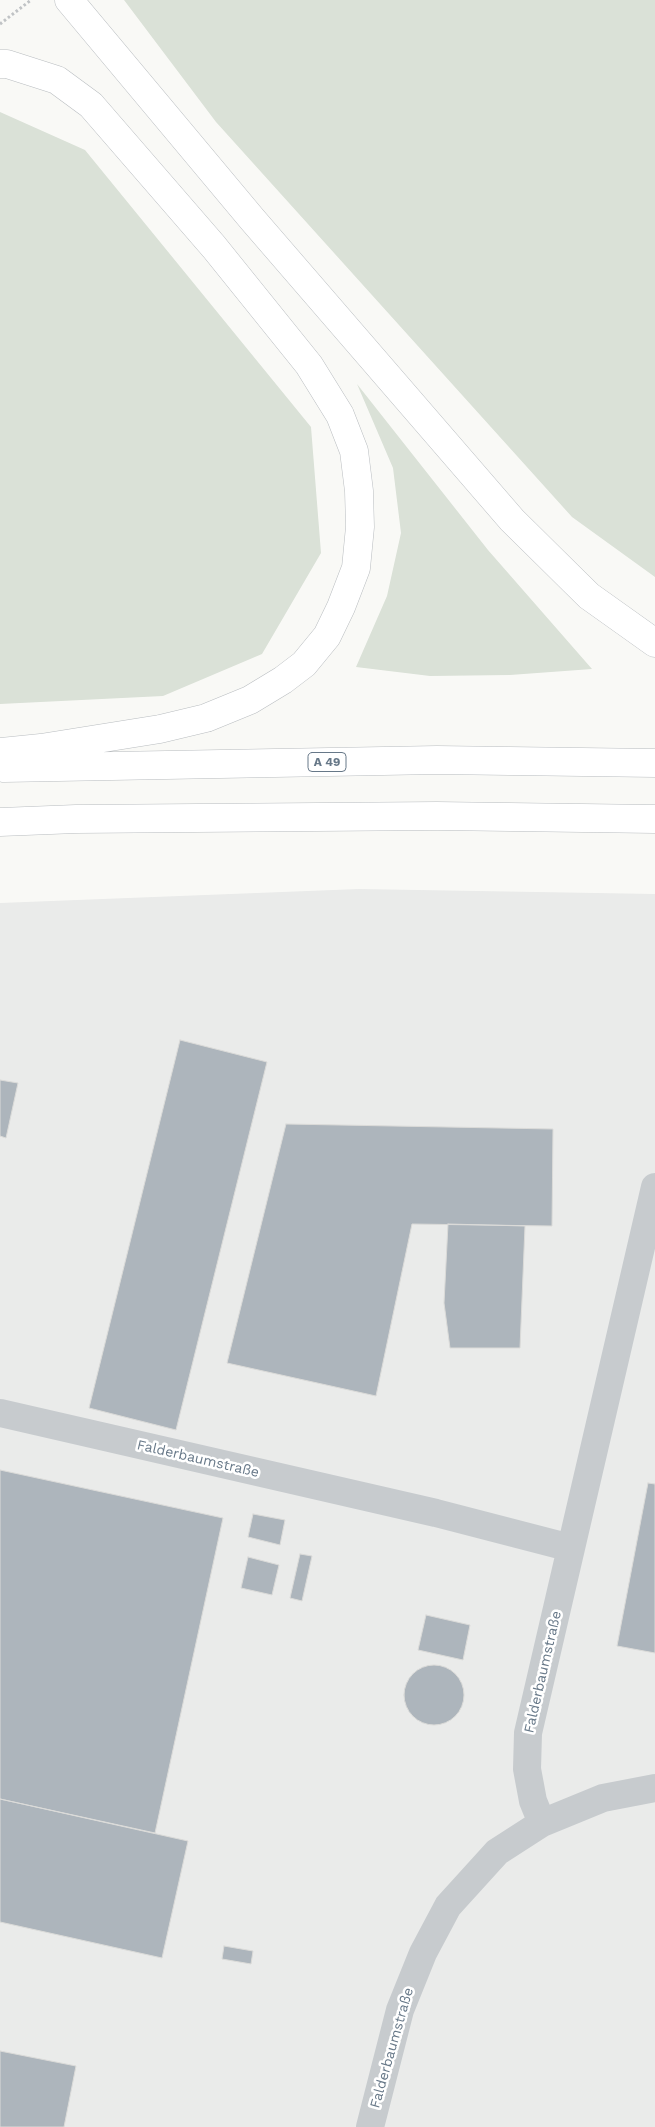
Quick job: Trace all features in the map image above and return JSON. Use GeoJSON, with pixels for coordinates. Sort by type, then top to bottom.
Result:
{"type":"FeatureCollection","features":[{"type":"Feature","properties":{"kind":"highway"},"geometry":{"type":"LineString","coordinates":[[69,0],[252,219],[512,520],[588,596],[655,643]]}},
{"type":"Feature","properties":{"kind":"highway"},"geometry":{"type":"LineString","coordinates":[[0,64],[8,64],[57,80],[90,105],[214,247],[309,365],[340,415],[354,451],[359,491],[360,527],[356,568],[342,607],[327,636],[304,664],[283,680],[250,700],[206,718],[160,729],[41,748],[0,752]]}},
{"type":"Feature","properties":{"kind":"highway","name":"A 49"},"geometry":{"type":"LineString","coordinates":[[0,768],[437,760],[655,763]]}},
{"type":"Feature","properties":{"kind":"highway"},"geometry":{"type":"LineString","coordinates":[[0,822],[76,818],[427,816],[655,819]]}},
{"type":"Feature","properties":{"kind":"street","name":"Falderbaumstraße"},"geometry":{"type":"LineString","coordinates":[[370,2127],[400,2010],[423,1954],[448,1906],[497,1852],[542,1823],[533,1801],[527,1770],[528,1733],[655,1187]]}},
{"type":"Feature","properties":{"kind":"street","name":"Falderbaumstraße"},"geometry":{"type":"LineString","coordinates":[[0,1413],[436,1513],[571,1548]]}},
{"type":"Feature","properties":{"kind":"street"},"geometry":{"type":"LineString","coordinates":[[542,1823],[603,1798],[655,1788]]}},
{"type":"Feature","properties":{"kind":"path"},"geometry":{"type":"LineString","coordinates":[[0,24],[31,0]]}},
{"type":"Feature","properties":{"kind":"shaded area"},"geometry":{"type":"Polygon","coordinates":[[[124,0],[655,0],[655,577],[572,517],[216,122],[124,0]]]}},
{"type":"Feature","properties":{"kind":"shaded area"},"geometry":{"type":"Polygon","coordinates":[[[0,112],[85,150],[311,427],[321,553],[262,654],[163,696],[0,704],[0,112]]]}},
{"type":"Feature","properties":{"kind":"shaded area"},"geometry":{"type":"Polygon","coordinates":[[[357,384],[488,550],[592,669],[510,675],[430,676],[356,667],[387,596],[401,533],[393,468],[357,384]]]}},
{"type":"Feature","properties":{"kind":"shaded area"},"geometry":{"type":"Polygon","coordinates":[[[359,889],[655,894],[655,2127],[0,2127],[0,903],[359,889]]]}},
{"type":"Feature","properties":{"kind":"building"},"geometry":{"type":"Polygon","coordinates":[[[180,1040],[267,1062],[176,1430],[89,1408],[180,1040]]]}},
{"type":"Feature","properties":{"kind":"building"},"geometry":{"type":"Polygon","coordinates":[[[0,1080],[18,1083],[6,1138],[0,1136],[0,1080]]]}},
{"type":"Feature","properties":{"kind":"building"},"geometry":{"type":"Polygon","coordinates":[[[286,1124],[553,1129],[552,1226],[412,1224],[376,1396],[227,1363],[286,1124]]]}},
{"type":"Feature","properties":{"kind":"building"},"geometry":{"type":"Polygon","coordinates":[[[448,1224],[525,1226],[520,1348],[450,1348],[444,1303],[448,1224]]]}},
{"type":"Feature","properties":{"kind":"building"},"geometry":{"type":"Polygon","coordinates":[[[0,1470],[223,1518],[155,1833],[0,1799],[0,1470]]]}},
{"type":"Feature","properties":{"kind":"building"},"geometry":{"type":"Polygon","coordinates":[[[648,1483],[655,1484],[655,1653],[617,1646],[648,1483]]]}},
{"type":"Feature","properties":{"kind":"building"},"geometry":{"type":"Polygon","coordinates":[[[253,1514],[285,1520],[280,1545],[248,1537],[253,1514]]]}},
{"type":"Feature","properties":{"kind":"building"},"geometry":{"type":"Polygon","coordinates":[[[300,1554],[312,1556],[302,1601],[290,1598],[300,1554]]]}},
{"type":"Feature","properties":{"kind":"building"},"geometry":{"type":"Polygon","coordinates":[[[248,1557],[279,1565],[272,1595],[241,1588],[248,1557]]]}},
{"type":"Feature","properties":{"kind":"building"},"geometry":{"type":"Polygon","coordinates":[[[426,1615],[470,1625],[463,1660],[418,1650],[426,1615]]]}},
{"type":"Feature","properties":{"kind":"building"},"geometry":{"type":"Polygon","coordinates":[[[428,1665],[440,1665],[451,1670],[459,1678],[464,1689],[462,1707],[451,1720],[440,1725],[428,1725],[417,1720],[409,1712],[404,1701],[404,1689],[409,1678],[417,1670],[428,1665]]]}},
{"type":"Feature","properties":{"kind":"building"},"geometry":{"type":"Polygon","coordinates":[[[0,1799],[188,1841],[162,1958],[0,1922],[0,1799]]]}},
{"type":"Feature","properties":{"kind":"building"},"geometry":{"type":"Polygon","coordinates":[[[224,1946],[253,1951],[251,1964],[222,1959],[224,1946]]]}},
{"type":"Feature","properties":{"kind":"building"},"geometry":{"type":"Polygon","coordinates":[[[0,2051],[76,2066],[64,2127],[0,2127],[0,2051]]]}}]}
